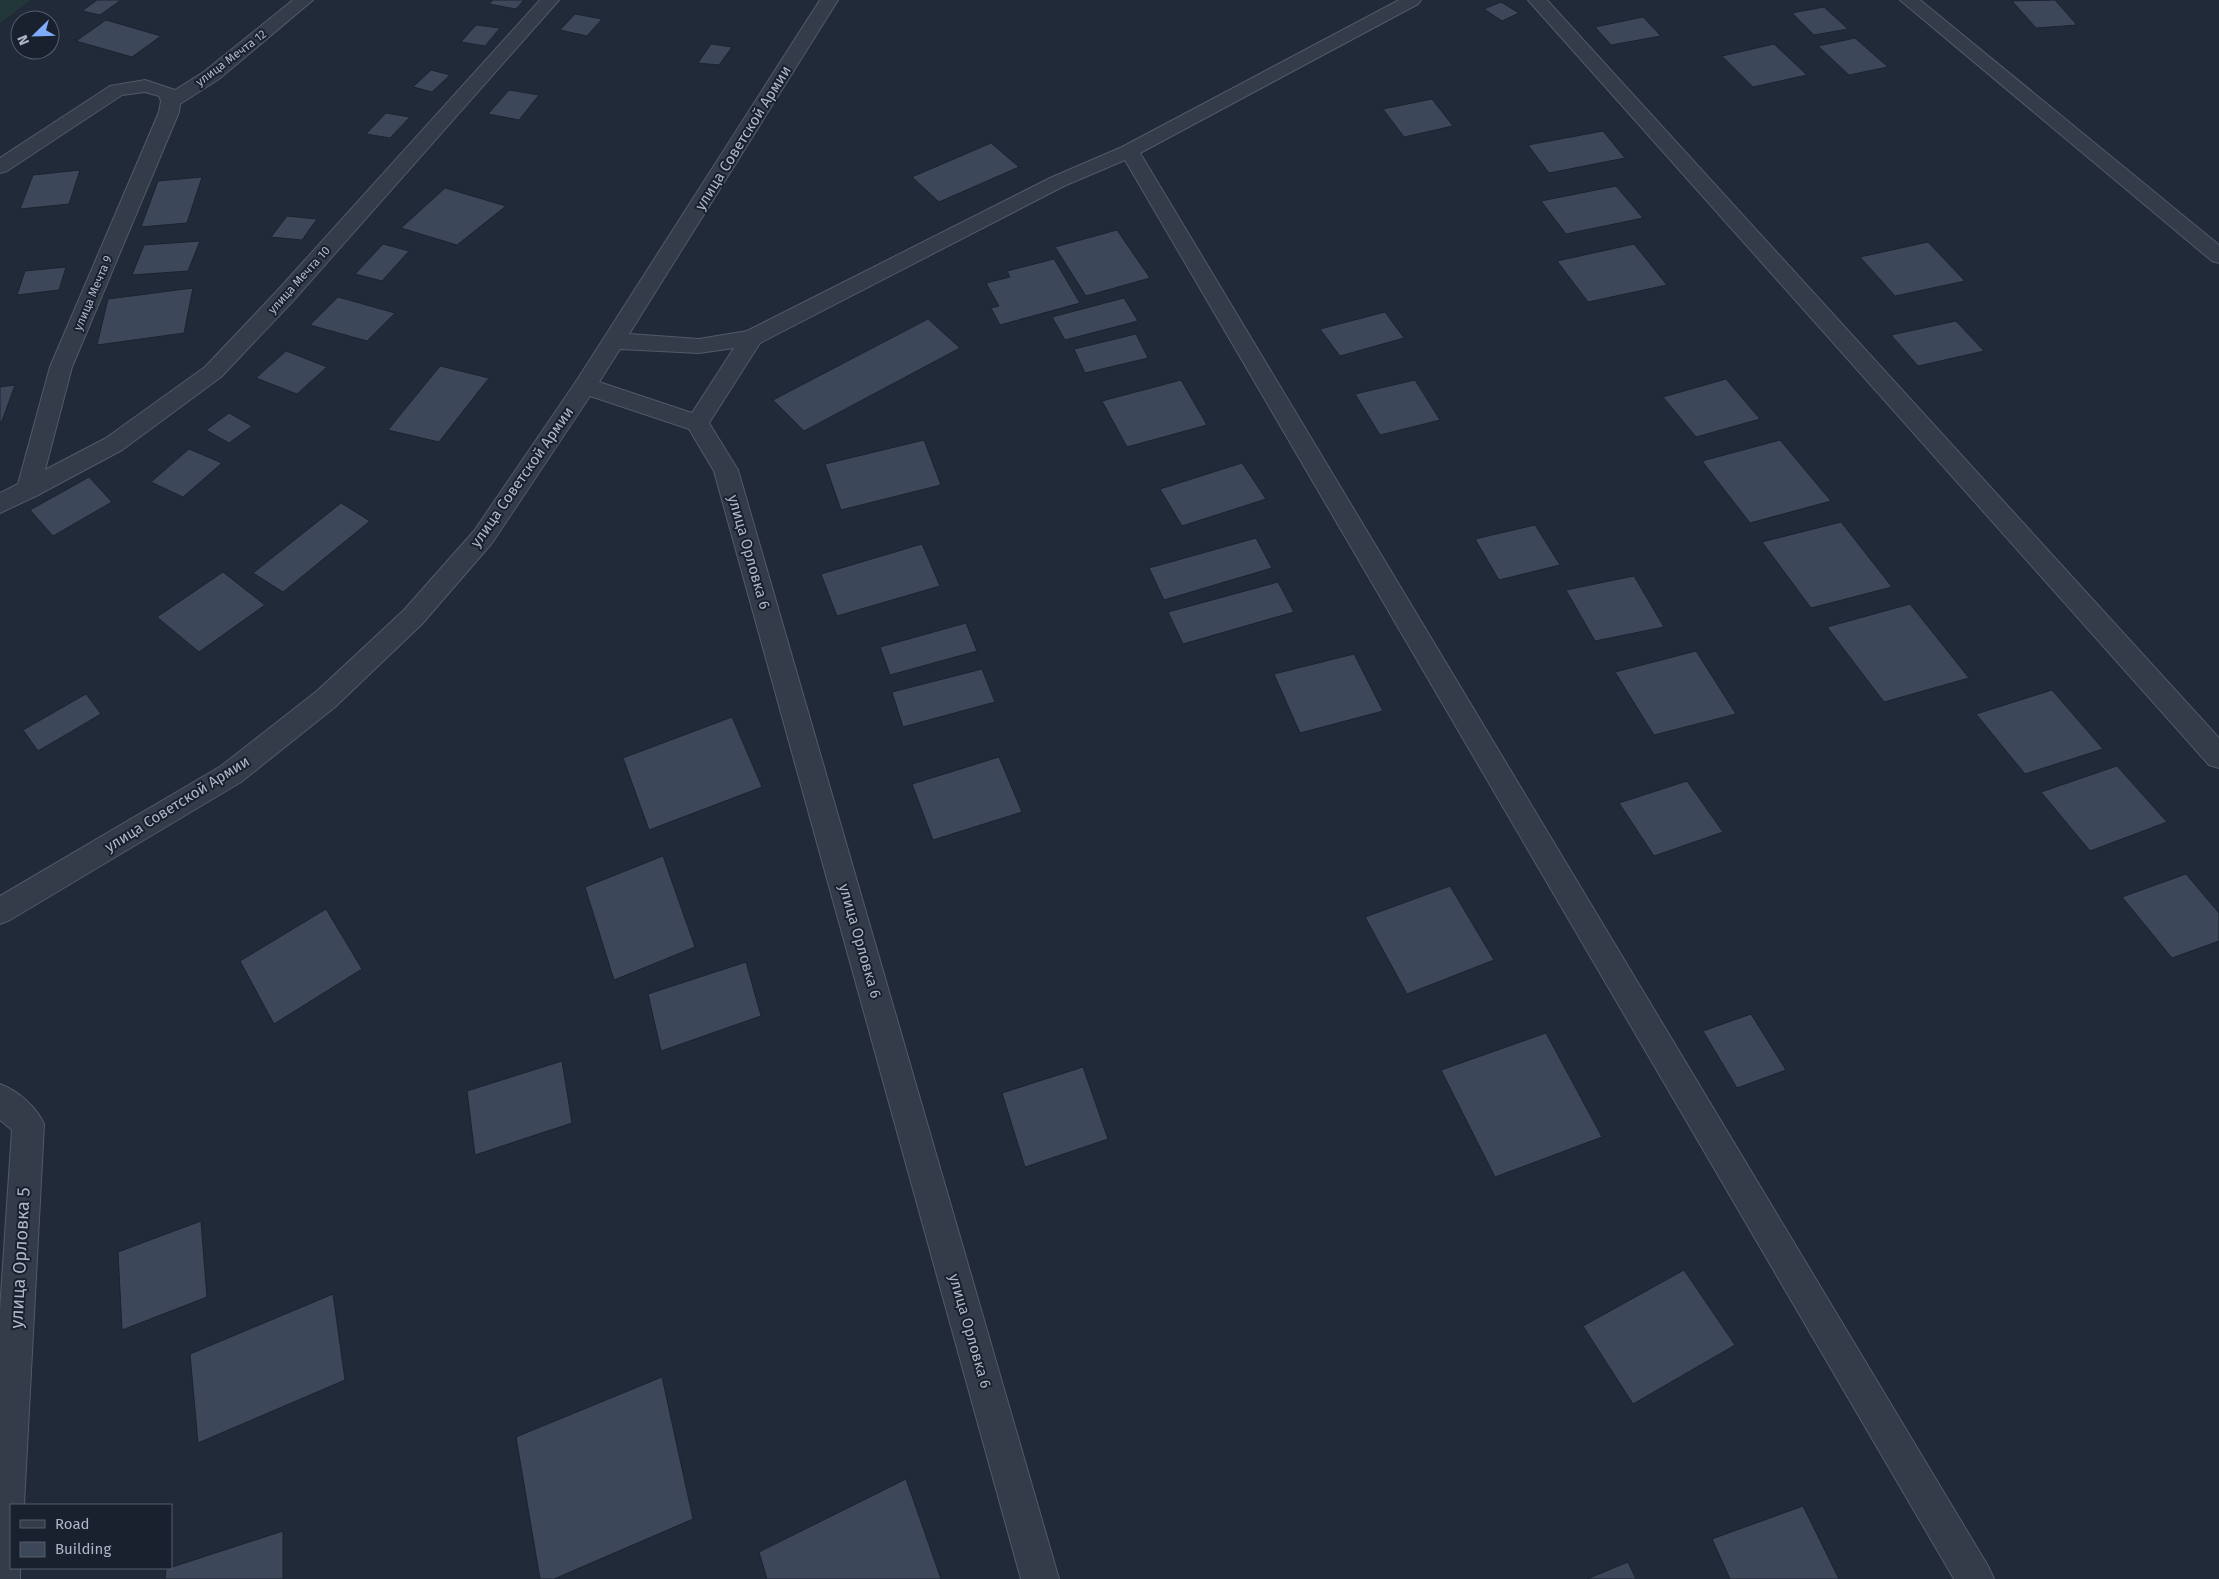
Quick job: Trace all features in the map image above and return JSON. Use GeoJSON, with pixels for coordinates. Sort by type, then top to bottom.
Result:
{"type":"FeatureCollection","features":[{"type":"Feature","properties":{"kind":"street","name":"улица Мечта 12"},"geometry":{"type":"LineString","coordinates":[[171,101],[212,76],[304,0]]}},
{"type":"Feature","properties":{"kind":"street","name":"улица Мечта 10"},"geometry":{"type":"LineString","coordinates":[[0,504],[114,444],[213,372],[285,296],[550,0]]}},
{"type":"Feature","properties":{"kind":"street","name":"улица Советской Армии"},"geometry":{"type":"LineString","coordinates":[[0,911],[231,774],[326,699],[413,617],[483,537],[585,386],[829,0]]}},
{"type":"Feature","properties":{"kind":"street"},"geometry":{"type":"LineString","coordinates":[[614,341],[699,346],[752,338],[1057,182],[1129,151],[1412,0]]}},
{"type":"Feature","properties":{"kind":"street"},"geometry":{"type":"LineString","coordinates":[[1537,0],[2219,757]]}},
{"type":"Feature","properties":{"kind":"street"},"geometry":{"type":"LineString","coordinates":[[1910,0],[2219,256]]}},
{"type":"Feature","properties":{"kind":"street"},"geometry":{"type":"LineString","coordinates":[[0,167],[117,90],[145,86],[166,92],[171,101]]}},
{"type":"Feature","properties":{"kind":"street","name":"улица Мечта 9"},"geometry":{"type":"LineString","coordinates":[[28,490],[62,367],[169,112],[171,101]]}},
{"type":"Feature","properties":{"kind":"street"},"geometry":{"type":"LineString","coordinates":[[1129,151],[1975,1579]]}},
{"type":"Feature","properties":{"kind":"street"},"geometry":{"type":"LineString","coordinates":[[585,386],[697,423],[752,338]]}},
{"type":"Feature","properties":{"kind":"street","name":"улица Орловка 6"},"geometry":{"type":"LineString","coordinates":[[697,423],[726,470],[1040,1579]]}},
{"type":"Feature","properties":{"kind":"street","name":"улица Орловка 5"},"geometry":{"type":"LineString","coordinates":[[0,1099],[28,1124],[1,1579]]}},
{"type":"Feature","properties":{"kind":"green space"},"geometry":{"type":"Polygon","coordinates":[[[0,0],[31,0],[18,10],[10,10],[10,16],[0,23],[0,0]]]}},
{"type":"Feature","properties":{"kind":"building"},"geometry":{"type":"Polygon","coordinates":[[[97,0],[121,0],[100,15],[82,11],[97,0]]]}},
{"type":"Feature","properties":{"kind":"building"},"geometry":{"type":"Polygon","coordinates":[[[493,0],[524,0],[516,9],[489,4],[493,0]]]}},
{"type":"Feature","properties":{"kind":"building"},"geometry":{"type":"Polygon","coordinates":[[[2055,0],[2077,25],[2036,28],[2012,1],[2055,0]]]}},
{"type":"Feature","properties":{"kind":"building"},"geometry":{"type":"Polygon","coordinates":[[[1501,2],[1519,13],[1502,21],[1484,9],[1501,2]]]}},
{"type":"Feature","properties":{"kind":"building"},"geometry":{"type":"Polygon","coordinates":[[[1824,7],[1848,29],[1814,35],[1792,13],[1824,7]]]}},
{"type":"Feature","properties":{"kind":"building"},"geometry":{"type":"Polygon","coordinates":[[[575,14],[602,19],[587,36],[560,30],[575,14]]]}},
{"type":"Feature","properties":{"kind":"building"},"geometry":{"type":"Polygon","coordinates":[[[1643,17],[1661,36],[1611,45],[1595,27],[1643,17]]]}},
{"type":"Feature","properties":{"kind":"building"},"geometry":{"type":"Polygon","coordinates":[[[106,20],[161,36],[132,57],[76,41],[106,20]]]}},
{"type":"Feature","properties":{"kind":"building"},"geometry":{"type":"Polygon","coordinates":[[[476,25],[500,28],[485,46],[461,42],[476,25]]]}},
{"type":"Feature","properties":{"kind":"building"},"geometry":{"type":"Polygon","coordinates":[[[1855,38],[1888,67],[1849,75],[1818,46],[1855,38]]]}},
{"type":"Feature","properties":{"kind":"building"},"geometry":{"type":"Polygon","coordinates":[[[711,44],[732,47],[719,65],[698,63],[711,44]]]}},
{"type":"Feature","properties":{"kind":"building"},"geometry":{"type":"Polygon","coordinates":[[[1774,44],[1807,75],[1753,87],[1722,56],[1774,44]]]}},
{"type":"Feature","properties":{"kind":"building"},"geometry":{"type":"Polygon","coordinates":[[[431,70],[450,75],[432,92],[413,87],[431,70]]]}},
{"type":"Feature","properties":{"kind":"building"},"geometry":{"type":"Polygon","coordinates":[[[509,90],[539,95],[519,120],[488,114],[509,90]]]}},
{"type":"Feature","properties":{"kind":"building"},"geometry":{"type":"Polygon","coordinates":[[[1432,99],[1453,126],[1404,137],[1383,109],[1432,99]]]}},
{"type":"Feature","properties":{"kind":"building"},"geometry":{"type":"Polygon","coordinates":[[[386,113],[410,117],[390,138],[366,134],[386,113]]]}},
{"type":"Feature","properties":{"kind":"building"},"geometry":{"type":"Polygon","coordinates":[[[1603,131],[1625,158],[1549,173],[1528,145],[1603,131]]]}},
{"type":"Feature","properties":{"kind":"building"},"geometry":{"type":"Polygon","coordinates":[[[991,143],[1019,167],[939,202],[912,177],[991,143]]]}},
{"type":"Feature","properties":{"kind":"building"},"geometry":{"type":"Polygon","coordinates":[[[80,170],[69,204],[20,209],[33,175],[80,170]]]}},
{"type":"Feature","properties":{"kind":"building"},"geometry":{"type":"Polygon","coordinates":[[[202,177],[187,223],[141,227],[158,181],[202,177]]]}},
{"type":"Feature","properties":{"kind":"building"},"geometry":{"type":"Polygon","coordinates":[[[1616,186],[1643,218],[1566,234],[1541,201],[1616,186]]]}},
{"type":"Feature","properties":{"kind":"building"},"geometry":{"type":"Polygon","coordinates":[[[445,188],[506,206],[457,245],[401,228],[445,188]]]}},
{"type":"Feature","properties":{"kind":"building"},"geometry":{"type":"Polygon","coordinates":[[[287,216],[317,219],[302,240],[271,237],[287,216]]]}},
{"type":"Feature","properties":{"kind":"building"},"geometry":{"type":"Polygon","coordinates":[[[1117,230],[1150,278],[1086,296],[1055,247],[1117,230]]]}},
{"type":"Feature","properties":{"kind":"building"},"geometry":{"type":"Polygon","coordinates":[[[200,241],[188,271],[132,275],[144,245],[200,241]]]}},
{"type":"Feature","properties":{"kind":"building"},"geometry":{"type":"Polygon","coordinates":[[[1928,242],[1965,281],[1895,296],[1860,257],[1928,242]]]}},
{"type":"Feature","properties":{"kind":"building"},"geometry":{"type":"Polygon","coordinates":[[[383,244],[409,251],[382,281],[355,274],[383,244]]]}},
{"type":"Feature","properties":{"kind":"building"},"geometry":{"type":"Polygon","coordinates":[[[1634,244],[1667,285],[1588,302],[1557,261],[1634,244]]]}},
{"type":"Feature","properties":{"kind":"building"},"geometry":{"type":"Polygon","coordinates":[[[1054,259],[1080,303],[1000,325],[991,308],[999,306],[986,283],[1010,277],[1007,271],[1054,259]]]}},
{"type":"Feature","properties":{"kind":"building"},"geometry":{"type":"Polygon","coordinates":[[[66,267],[59,290],[17,295],[25,271],[66,267]]]}},
{"type":"Feature","properties":{"kind":"building"},"geometry":{"type":"Polygon","coordinates":[[[193,288],[184,333],[97,345],[108,299],[193,288]]]}},
{"type":"Feature","properties":{"kind":"building"},"geometry":{"type":"Polygon","coordinates":[[[338,297],[395,313],[367,341],[310,325],[338,297]]]}},
{"type":"Feature","properties":{"kind":"building"},"geometry":{"type":"Polygon","coordinates":[[[1124,298],[1138,321],[1065,340],[1052,317],[1124,298]]]}},
{"type":"Feature","properties":{"kind":"building"},"geometry":{"type":"Polygon","coordinates":[[[1385,312],[1404,338],[1340,356],[1320,329],[1385,312]]]}},
{"type":"Feature","properties":{"kind":"building"},"geometry":{"type":"Polygon","coordinates":[[[928,319],[960,348],[804,431],[773,400],[928,319]]]}},
{"type":"Feature","properties":{"kind":"building"},"geometry":{"type":"Polygon","coordinates":[[[1956,321],[1984,351],[1918,366],[1891,335],[1956,321]]]}},
{"type":"Feature","properties":{"kind":"building"},"geometry":{"type":"Polygon","coordinates":[[[1136,334],[1148,358],[1085,373],[1074,349],[1136,334]]]}},
{"type":"Feature","properties":{"kind":"building"},"geometry":{"type":"Polygon","coordinates":[[[286,351],[327,367],[297,394],[256,378],[286,351]]]}},
{"type":"Feature","properties":{"kind":"building"},"geometry":{"type":"Polygon","coordinates":[[[440,366],[489,378],[439,442],[388,430],[440,366]]]}},
{"type":"Feature","properties":{"kind":"building"},"geometry":{"type":"Polygon","coordinates":[[[1726,379],[1760,419],[1696,437],[1663,397],[1726,379]]]}},
{"type":"Feature","properties":{"kind":"building"},"geometry":{"type":"Polygon","coordinates":[[[1181,380],[1207,425],[1127,447],[1102,401],[1181,380]]]}},
{"type":"Feature","properties":{"kind":"building"},"geometry":{"type":"Polygon","coordinates":[[[1415,380],[1440,420],[1380,435],[1355,394],[1415,380]]]}},
{"type":"Feature","properties":{"kind":"building"},"geometry":{"type":"Polygon","coordinates":[[[15,385],[2,421],[0,422],[0,387],[15,385]]]}},
{"type":"Feature","properties":{"kind":"building"},"geometry":{"type":"Polygon","coordinates":[[[229,413],[252,426],[229,443],[206,430],[229,413]]]}},
{"type":"Feature","properties":{"kind":"building"},"geometry":{"type":"Polygon","coordinates":[[[924,440],[941,485],[841,510],[825,464],[924,440]]]}},
{"type":"Feature","properties":{"kind":"building"},"geometry":{"type":"Polygon","coordinates":[[[1780,440],[1831,501],[1750,523],[1702,461],[1780,440]]]}},
{"type":"Feature","properties":{"kind":"building"},"geometry":{"type":"Polygon","coordinates":[[[189,449],[222,463],[183,497],[151,482],[189,449]]]}},
{"type":"Feature","properties":{"kind":"building"},"geometry":{"type":"Polygon","coordinates":[[[1242,463],[1266,499],[1182,526],[1160,489],[1242,463]]]}},
{"type":"Feature","properties":{"kind":"building"},"geometry":{"type":"Polygon","coordinates":[[[89,477],[112,502],[53,536],[30,510],[89,477]]]}},
{"type":"Feature","properties":{"kind":"building"},"geometry":{"type":"Polygon","coordinates":[[[341,503],[370,521],[283,592],[253,573],[341,503]]]}},
{"type":"Feature","properties":{"kind":"building"},"geometry":{"type":"Polygon","coordinates":[[[1841,522],[1892,587],[1811,608],[1762,542],[1841,522]]]}},
{"type":"Feature","properties":{"kind":"building"},"geometry":{"type":"Polygon","coordinates":[[[1535,525],[1560,565],[1499,580],[1475,539],[1535,525]]]}},
{"type":"Feature","properties":{"kind":"building"},"geometry":{"type":"Polygon","coordinates":[[[1256,538],[1272,568],[1164,600],[1149,568],[1256,538]]]}},
{"type":"Feature","properties":{"kind":"building"},"geometry":{"type":"Polygon","coordinates":[[[922,544],[940,586],[837,616],[821,574],[922,544]]]}},
{"type":"Feature","properties":{"kind":"building"},"geometry":{"type":"Polygon","coordinates":[[[223,572],[265,605],[199,652],[157,617],[223,572]]]}},
{"type":"Feature","properties":{"kind":"building"},"geometry":{"type":"Polygon","coordinates":[[[1634,576],[1664,627],[1595,641],[1566,590],[1634,576]]]}},
{"type":"Feature","properties":{"kind":"building"},"geometry":{"type":"Polygon","coordinates":[[[1278,582],[1294,612],[1183,644],[1168,612],[1278,582]]]}},
{"type":"Feature","properties":{"kind":"building"},"geometry":{"type":"Polygon","coordinates":[[[1910,604],[1969,678],[1884,702],[1827,627],[1910,604]]]}},
{"type":"Feature","properties":{"kind":"building"},"geometry":{"type":"Polygon","coordinates":[[[966,623],[977,651],[890,675],[880,647],[966,623]]]}},
{"type":"Feature","properties":{"kind":"building"},"geometry":{"type":"Polygon","coordinates":[[[1696,651],[1736,714],[1654,735],[1615,672],[1696,651]]]}},
{"type":"Feature","properties":{"kind":"building"},"geometry":{"type":"Polygon","coordinates":[[[1354,654],[1383,711],[1300,733],[1274,674],[1354,654]]]}},
{"type":"Feature","properties":{"kind":"building"},"geometry":{"type":"Polygon","coordinates":[[[982,669],[995,702],[903,727],[892,692],[982,669]]]}},
{"type":"Feature","properties":{"kind":"building"},"geometry":{"type":"Polygon","coordinates":[[[2052,690],[2103,749],[2025,774],[1976,714],[2052,690]]]}},
{"type":"Feature","properties":{"kind":"building"},"geometry":{"type":"Polygon","coordinates":[[[86,694],[101,714],[38,751],[23,730],[86,694]]]}},
{"type":"Feature","properties":{"kind":"building"},"geometry":{"type":"Polygon","coordinates":[[[732,717],[762,787],[649,830],[623,758],[732,717]]]}},
{"type":"Feature","properties":{"kind":"building"},"geometry":{"type":"Polygon","coordinates":[[[999,757],[1022,812],[933,840],[912,784],[999,757]]]}},
{"type":"Feature","properties":{"kind":"building"},"geometry":{"type":"Polygon","coordinates":[[[2117,766],[2167,822],[2090,851],[2041,792],[2117,766]]]}},
{"type":"Feature","properties":{"kind":"building"},"geometry":{"type":"Polygon","coordinates":[[[1687,781],[1723,832],[1654,856],[1619,803],[1687,781]]]}},
{"type":"Feature","properties":{"kind":"building"},"geometry":{"type":"Polygon","coordinates":[[[663,856],[695,947],[614,980],[585,887],[663,856]]]}},
{"type":"Feature","properties":{"kind":"building"},"geometry":{"type":"Polygon","coordinates":[[[2186,874],[2219,913],[2219,941],[2172,958],[2122,897],[2186,874]]]}},
{"type":"Feature","properties":{"kind":"building"},"geometry":{"type":"Polygon","coordinates":[[[1450,886],[1494,960],[1407,994],[1365,917],[1450,886]]]}},
{"type":"Feature","properties":{"kind":"building"},"geometry":{"type":"Polygon","coordinates":[[[326,909],[362,969],[274,1024],[240,961],[326,909]]]}},
{"type":"Feature","properties":{"kind":"building"},"geometry":{"type":"Polygon","coordinates":[[[746,962],[761,1016],[661,1051],[648,994],[746,962]]]}},
{"type":"Feature","properties":{"kind":"building"},"geometry":{"type":"Polygon","coordinates":[[[1751,1014],[1786,1070],[1737,1088],[1703,1031],[1751,1014]]]}},
{"type":"Feature","properties":{"kind":"building"},"geometry":{"type":"Polygon","coordinates":[[[1546,1033],[1602,1137],[1495,1177],[1441,1070],[1546,1033]]]}},
{"type":"Feature","properties":{"kind":"building"},"geometry":{"type":"Polygon","coordinates":[[[562,1061],[572,1123],[475,1155],[467,1091],[562,1061]]]}},
{"type":"Feature","properties":{"kind":"building"},"geometry":{"type":"Polygon","coordinates":[[[1083,1067],[1108,1139],[1025,1167],[1002,1093],[1083,1067]]]}},
{"type":"Feature","properties":{"kind":"building"},"geometry":{"type":"Polygon","coordinates":[[[201,1221],[207,1297],[122,1330],[118,1252],[201,1221]]]}},
{"type":"Feature","properties":{"kind":"building"},"geometry":{"type":"Polygon","coordinates":[[[1684,1270],[1735,1345],[1633,1404],[1583,1326],[1684,1270]]]}},
{"type":"Feature","properties":{"kind":"building"},"geometry":{"type":"Polygon","coordinates":[[[333,1294],[345,1380],[198,1443],[190,1354],[333,1294]]]}},
{"type":"Feature","properties":{"kind":"building"},"geometry":{"type":"Polygon","coordinates":[[[662,1377],[693,1519],[554,1579],[540,1579],[516,1437],[662,1377]]]}},
{"type":"Feature","properties":{"kind":"building"},"geometry":{"type":"Polygon","coordinates":[[[906,1479],[941,1579],[767,1579],[759,1552],[906,1479]]]}},
{"type":"Feature","properties":{"kind":"building"},"geometry":{"type":"Polygon","coordinates":[[[1803,1506],[1839,1579],[1730,1579],[1712,1539],[1803,1506]]]}},
{"type":"Feature","properties":{"kind":"building"},"geometry":{"type":"Polygon","coordinates":[[[283,1531],[283,1579],[165,1579],[166,1569],[172,1569],[172,1567],[283,1531]]]}},
{"type":"Feature","properties":{"kind":"building"},"geometry":{"type":"Polygon","coordinates":[[[1628,1562],[1636,1579],[1587,1579],[1628,1562]]]}}]}
